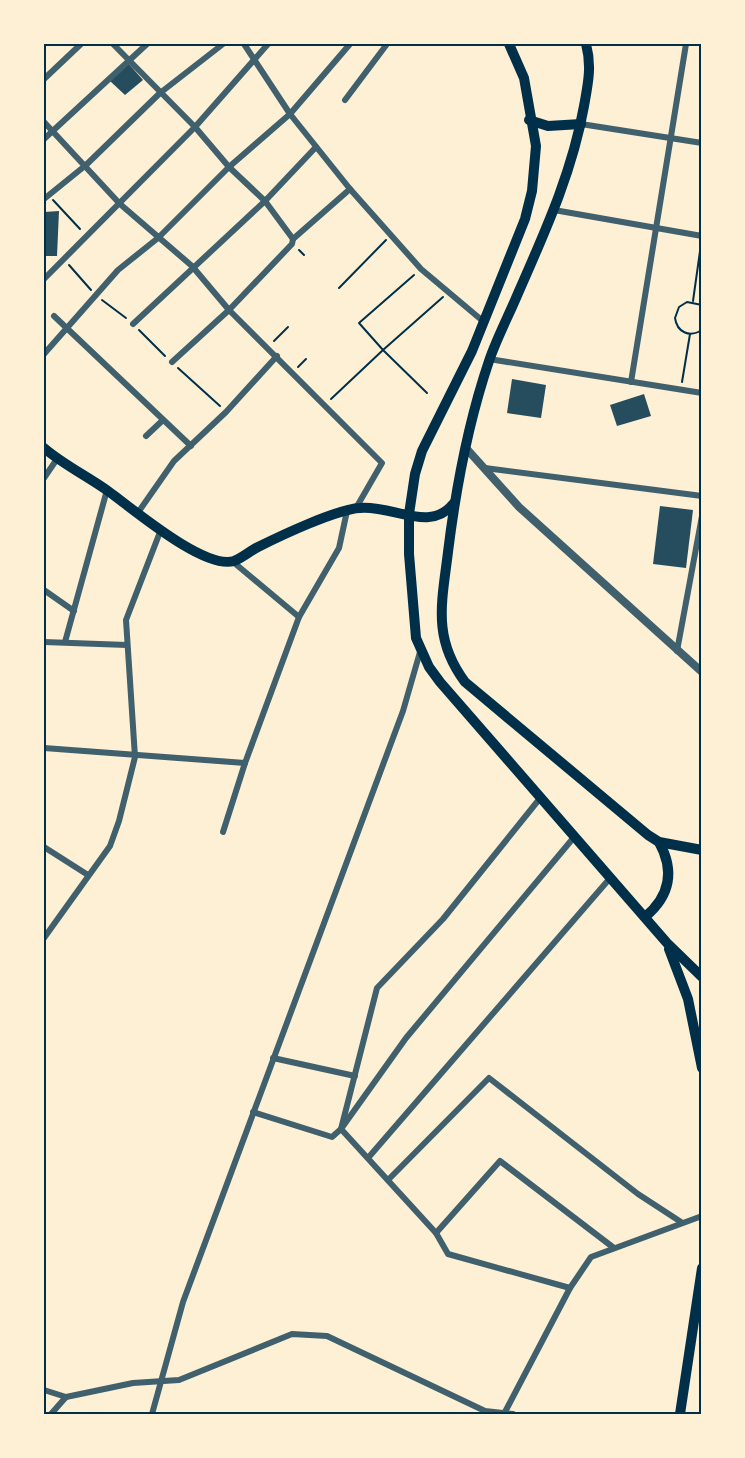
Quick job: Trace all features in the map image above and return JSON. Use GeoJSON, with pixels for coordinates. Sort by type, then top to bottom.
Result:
{"type":"FeatureCollection","features":[{"type":"Feature","properties":{"kind":"main road"},"geometry":{"type":"LineString","coordinates":[[509,44],[524,78],[536,146],[532,191],[525,219],[484,322],[422,451],[415,474],[408,540],[414,624],[420,651],[440,682],[666,943],[702,977]]}},
{"type":"Feature","properties":{"kind":"main road"},"geometry":{"type":"LineString","coordinates":[[586,44],[591,65]]}},
{"type":"Feature","properties":{"kind":"main road"},"geometry":{"type":"LineString","coordinates":[[594,44],[581,124],[554,210],[489,359],[465,447],[454,503],[441,622],[444,644],[453,666],[465,682],[659,842],[702,850]]}},
{"type":"Feature","properties":{"kind":"main road"},"geometry":{"type":"LineString","coordinates":[[530,120],[548,126],[581,124]]}},
{"type":"Feature","properties":{"kind":"main road"},"geometry":{"type":"LineString","coordinates":[[44,448],[57,459],[107,490],[160,532],[206,555],[232,561],[259,546],[352,509],[410,514],[429,519],[448,511],[454,503]]}},
{"type":"Feature","properties":{"kind":"main road"},"geometry":{"type":"LineString","coordinates":[[645,917],[660,902],[669,883],[669,868],[659,842]]}},
{"type":"Feature","properties":{"kind":"main road"},"geometry":{"type":"LineString","coordinates":[[666,943],[688,999],[702,1068]]}},
{"type":"Feature","properties":{"kind":"main road"},"geometry":{"type":"LineString","coordinates":[[680,1414],[702,1269]]}},
{"type":"Feature","properties":{"kind":"street"},"geometry":{"type":"LineString","coordinates":[[44,79],[81,44]]}},
{"type":"Feature","properties":{"kind":"street"},"geometry":{"type":"LineString","coordinates":[[113,44],[195,127],[229,167],[265,201],[292,239],[292,244],[229,310],[172,363]]}},
{"type":"Feature","properties":{"kind":"street"},"geometry":{"type":"LineString","coordinates":[[44,139],[147,44]]}},
{"type":"Feature","properties":{"kind":"street"},"geometry":{"type":"LineString","coordinates":[[46,197],[86,165],[160,93],[223,44]]}},
{"type":"Feature","properties":{"kind":"street"},"geometry":{"type":"LineString","coordinates":[[244,44],[290,114],[350,189],[421,269],[484,322]]}},
{"type":"Feature","properties":{"kind":"street"},"geometry":{"type":"LineString","coordinates":[[44,279],[195,127],[268,44]]}},
{"type":"Feature","properties":{"kind":"street"},"geometry":{"type":"LineString","coordinates":[[44,354],[118,270],[158,238],[229,167],[290,114],[350,44]]}},
{"type":"Feature","properties":{"kind":"street"},"geometry":{"type":"LineString","coordinates":[[345,100],[387,44]]}},
{"type":"Feature","properties":{"kind":"street"},"geometry":{"type":"LineString","coordinates":[[631,382],[658,229],[686,44]]}},
{"type":"Feature","properties":{"kind":"street"},"geometry":{"type":"LineString","coordinates":[[44,122],[120,204],[192,266],[229,310],[382,463],[352,509],[339,548],[299,617],[245,763],[224,832]]}},
{"type":"Feature","properties":{"kind":"street"},"geometry":{"type":"LineString","coordinates":[[581,124],[702,143]]}},
{"type":"Feature","properties":{"kind":"street"},"geometry":{"type":"LineString","coordinates":[[133,324],[192,266],[265,201],[316,147]]}},
{"type":"Feature","properties":{"kind":"street"},"geometry":{"type":"LineString","coordinates":[[292,239],[350,189]]}},
{"type":"Feature","properties":{"kind":"street"},"geometry":{"type":"LineString","coordinates":[[554,210],[702,236]]}},
{"type":"Feature","properties":{"kind":"street"},"geometry":{"type":"LineString","coordinates":[[54,316],[191,446]]}},
{"type":"Feature","properties":{"kind":"street"},"geometry":{"type":"LineString","coordinates":[[136,514],[174,461],[226,412],[277,356]]}},
{"type":"Feature","properties":{"kind":"street"},"geometry":{"type":"LineString","coordinates":[[489,359],[702,393]]}},
{"type":"Feature","properties":{"kind":"street"},"geometry":{"type":"LineString","coordinates":[[146,436],[163,420]]}},
{"type":"Feature","properties":{"kind":"street"},"geometry":{"type":"LineString","coordinates":[[465,447],[519,507],[677,652],[702,672]]}},
{"type":"Feature","properties":{"kind":"street"},"geometry":{"type":"LineString","coordinates":[[44,478],[57,459]]}},
{"type":"Feature","properties":{"kind":"street"},"geometry":{"type":"LineString","coordinates":[[484,468],[702,496]]}},
{"type":"Feature","properties":{"kind":"street"},"geometry":{"type":"LineString","coordinates":[[65,642],[107,490]]}},
{"type":"Feature","properties":{"kind":"street"},"geometry":{"type":"LineString","coordinates":[[677,652],[702,516]]}},
{"type":"Feature","properties":{"kind":"street"},"geometry":{"type":"LineString","coordinates":[[44,938],[110,846],[135,757],[126,620],[160,532]]}},
{"type":"Feature","properties":{"kind":"street"},"geometry":{"type":"LineString","coordinates":[[232,561],[299,617]]}},
{"type":"Feature","properties":{"kind":"street"},"geometry":{"type":"LineString","coordinates":[[44,590],[74,611]]}},
{"type":"Feature","properties":{"kind":"street"},"geometry":{"type":"LineString","coordinates":[[44,642],[127,645]]}},
{"type":"Feature","properties":{"kind":"street"},"geometry":{"type":"LineString","coordinates":[[152,1414],[183,1302],[403,711],[420,651]]}},
{"type":"Feature","properties":{"kind":"street"},"geometry":{"type":"LineString","coordinates":[[44,748],[135,757],[245,763]]}},
{"type":"Feature","properties":{"kind":"street"},"geometry":{"type":"LineString","coordinates":[[341,1129],[377,988],[443,919],[541,797]]}},
{"type":"Feature","properties":{"kind":"street"},"geometry":{"type":"LineString","coordinates":[[253,1112],[332,1137],[341,1129],[406,1038],[575,836]]}},
{"type":"Feature","properties":{"kind":"street"},"geometry":{"type":"LineString","coordinates":[[44,847],[88,875]]}},
{"type":"Feature","properties":{"kind":"street"},"geometry":{"type":"LineString","coordinates":[[368,1158],[611,878]]}},
{"type":"Feature","properties":{"kind":"street"},"geometry":{"type":"LineString","coordinates":[[273,1058],[355,1076]]}},
{"type":"Feature","properties":{"kind":"street"},"geometry":{"type":"LineString","coordinates":[[388,1180],[489,1078],[638,1194],[681,1222]]}},
{"type":"Feature","properties":{"kind":"street"},"geometry":{"type":"LineString","coordinates":[[341,1129],[436,1233],[448,1254],[570,1288]]}},
{"type":"Feature","properties":{"kind":"street"},"geometry":{"type":"LineString","coordinates":[[436,1233],[500,1161],[614,1248]]}},
{"type":"Feature","properties":{"kind":"street"},"geometry":{"type":"LineString","coordinates":[[505,1412],[570,1288],[591,1257],[702,1216]]}},
{"type":"Feature","properties":{"kind":"street"},"geometry":{"type":"LineString","coordinates":[[44,1390],[66,1397],[133,1383],[189,1376],[292,1334],[327,1336],[484,1413],[513,1414]]}},
{"type":"Feature","properties":{"kind":"street"},"geometry":{"type":"LineString","coordinates":[[51,1414],[66,1397]]}},
{"type":"Feature","properties":{"kind":"path"},"geometry":{"type":"LineString","coordinates":[[46,197],[86,235]]}},
{"type":"Feature","properties":{"kind":"path"},"geometry":{"type":"LineString","coordinates":[[339,288],[392,234]]}},
{"type":"Feature","properties":{"kind":"path"},"geometry":{"type":"LineString","coordinates":[[693,302],[702,242]]}},
{"type":"Feature","properties":{"kind":"path"},"geometry":{"type":"LineString","coordinates":[[63,259],[97,295],[133,324],[226,412]]}},
{"type":"Feature","properties":{"kind":"path"},"geometry":{"type":"LineString","coordinates":[[421,269],[360,323],[383,350],[427,393]]}},
{"type":"Feature","properties":{"kind":"path"},"geometry":{"type":"LineString","coordinates":[[325,405],[447,293]]}},
{"type":"Feature","properties":{"kind":"path"},"geometry":{"type":"LineString","coordinates":[[702,305],[693,302],[681,305],[675,318],[679,328],[690,334],[702,330]]}},
{"type":"Feature","properties":{"kind":"path"},"geometry":{"type":"LineString","coordinates":[[267,347],[288,327]]}},
{"type":"Feature","properties":{"kind":"path"},"geometry":{"type":"LineString","coordinates":[[680,389],[690,334]]}},
{"type":"Feature","properties":{"kind":"building"},"geometry":{"type":"Polygon","coordinates":[[[128,63],[143,80],[125,95],[110,81],[128,63]]]}},
{"type":"Feature","properties":{"kind":"building"},"geometry":{"type":"Polygon","coordinates":[[[59,211],[57,256],[44,256],[44,212],[59,211]]]}},
{"type":"Feature","properties":{"kind":"building"},"geometry":{"type":"Polygon","coordinates":[[[512,379],[546,385],[541,418],[507,413],[512,379]]]}},
{"type":"Feature","properties":{"kind":"building"},"geometry":{"type":"Polygon","coordinates":[[[644,394],[651,416],[617,426],[610,405],[644,394]]]}},
{"type":"Feature","properties":{"kind":"building"},"geometry":{"type":"Polygon","coordinates":[[[660,506],[693,510],[686,568],[653,564],[660,506]]]}}]}
